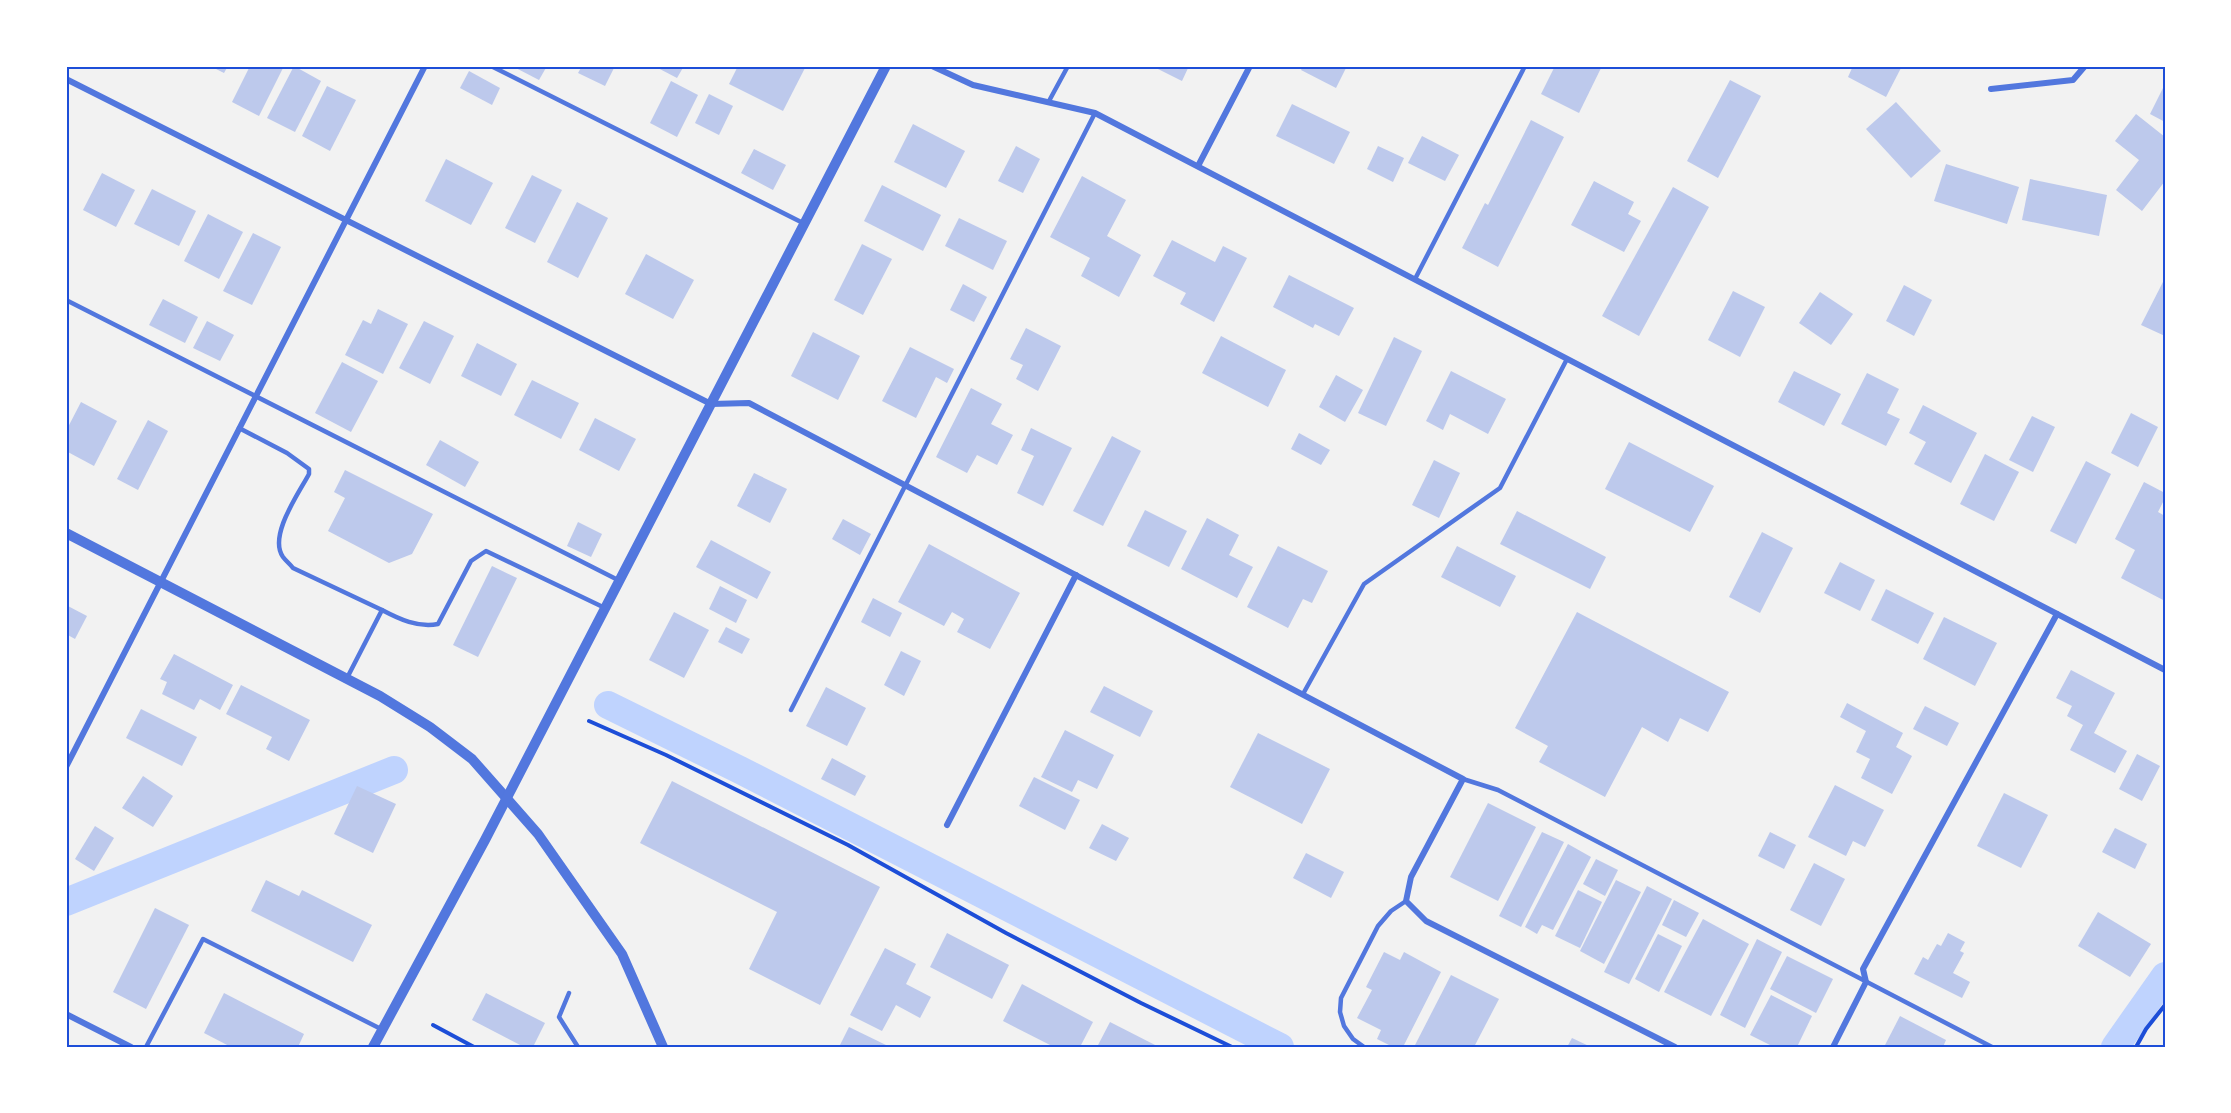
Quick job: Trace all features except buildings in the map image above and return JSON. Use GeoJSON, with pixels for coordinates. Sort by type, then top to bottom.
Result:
{"type":"FeatureCollection","features":[{"type":"Feature","properties":{"kind":"street"},"geometry":{"type":"LineString","coordinates":[[66,766],[425,66]]}},
{"type":"Feature","properties":{"kind":"street"},"geometry":{"type":"LineString","coordinates":[[373,1047],[620,581],[886,66]]}},
{"type":"Feature","properties":{"kind":"street"},"geometry":{"type":"LineString","coordinates":[[932,66],[973,85],[1095,113],[2165,670]]}},
{"type":"Feature","properties":{"kind":"street"},"geometry":{"type":"LineString","coordinates":[[1198,166],[1250,66]]}},
{"type":"Feature","properties":{"kind":"street"},"geometry":{"type":"LineString","coordinates":[[1991,89],[2073,80],[2085,66]]}},
{"type":"Feature","properties":{"kind":"street"},"geometry":{"type":"LineString","coordinates":[[66,79],[711,404],[749,403],[1463,779],[1411,877],[1406,901],[1426,921],[1675,1047]]}},
{"type":"Feature","properties":{"kind":"street"},"geometry":{"type":"LineString","coordinates":[[66,533],[380,696],[430,727],[472,759],[538,834],[622,954],[663,1047]]}},
{"type":"Feature","properties":{"kind":"street"},"geometry":{"type":"LineString","coordinates":[[947,825],[1076,575]]}},
{"type":"Feature","properties":{"kind":"street"},"geometry":{"type":"LineString","coordinates":[[1833,1047],[1866,982],[1863,969],[2056,614]]}},
{"type":"Feature","properties":{"kind":"street"},"geometry":{"type":"LineString","coordinates":[[66,1014],[131,1047]]}},
{"type":"Feature","properties":{"kind":"lane"},"geometry":{"type":"LineString","coordinates":[[491,66],[805,224]]}},
{"type":"Feature","properties":{"kind":"lane"},"geometry":{"type":"LineString","coordinates":[[1049,101],[1068,66]]}},
{"type":"Feature","properties":{"kind":"lane"},"geometry":{"type":"LineString","coordinates":[[1415,279],[1525,66]]}},
{"type":"Feature","properties":{"kind":"lane"},"geometry":{"type":"LineString","coordinates":[[791,710],[1095,113]]}},
{"type":"Feature","properties":{"kind":"lane"},"geometry":{"type":"LineString","coordinates":[[66,300],[620,581]]}},
{"type":"Feature","properties":{"kind":"lane"},"geometry":{"type":"LineString","coordinates":[[1303,694],[1364,584],[1500,488],[1567,359]]}},
{"type":"Feature","properties":{"kind":"lane"},"geometry":{"type":"LineString","coordinates":[[238,428],[287,453],[309,469],[309,474],[283,522],[279,544],[282,556],[293,568],[400,620],[427,626],[438,624],[471,561],[486,551],[605,608]]}},
{"type":"Feature","properties":{"kind":"lane"},"geometry":{"type":"LineString","coordinates":[[347,678],[382,610]]}},
{"type":"Feature","properties":{"kind":"lane"},"geometry":{"type":"LineString","coordinates":[[1463,779],[1498,790],[1992,1047]]}},
{"type":"Feature","properties":{"kind":"lane"},"geometry":{"type":"LineString","coordinates":[[1364,1047],[1353,1039],[1344,1026],[1340,1012],[1341,998],[1378,926],[1391,911],[1406,901]]}},
{"type":"Feature","properties":{"kind":"lane"},"geometry":{"type":"LineString","coordinates":[[146,1047],[203,939],[381,1029]]}},
{"type":"Feature","properties":{"kind":"lane"},"geometry":{"type":"LineString","coordinates":[[569,993],[559,1017],[578,1047]]}},
{"type":"Feature","properties":{"kind":"path"},"geometry":{"type":"LineString","coordinates":[[589,721],[666,755],[848,845],[1006,933],[1232,1047]]}},
{"type":"Feature","properties":{"kind":"path"},"geometry":{"type":"LineString","coordinates":[[2136,1047],[2165,1005]]}},
{"type":"Feature","properties":{"kind":"path"},"geometry":{"type":"LineString","coordinates":[[433,1025],[474,1047]]}},
{"type":"Feature","properties":{"kind":"waterway"},"geometry":{"type":"LineString","coordinates":[[608,705],[740,770],[1280,1047]]}},
{"type":"Feature","properties":{"kind":"waterway"},"geometry":{"type":"LineString","coordinates":[[66,902],[394,770]]}},
{"type":"Feature","properties":{"kind":"waterway"},"geometry":{"type":"LineString","coordinates":[[2115,1047],[2165,976]]}}]}
